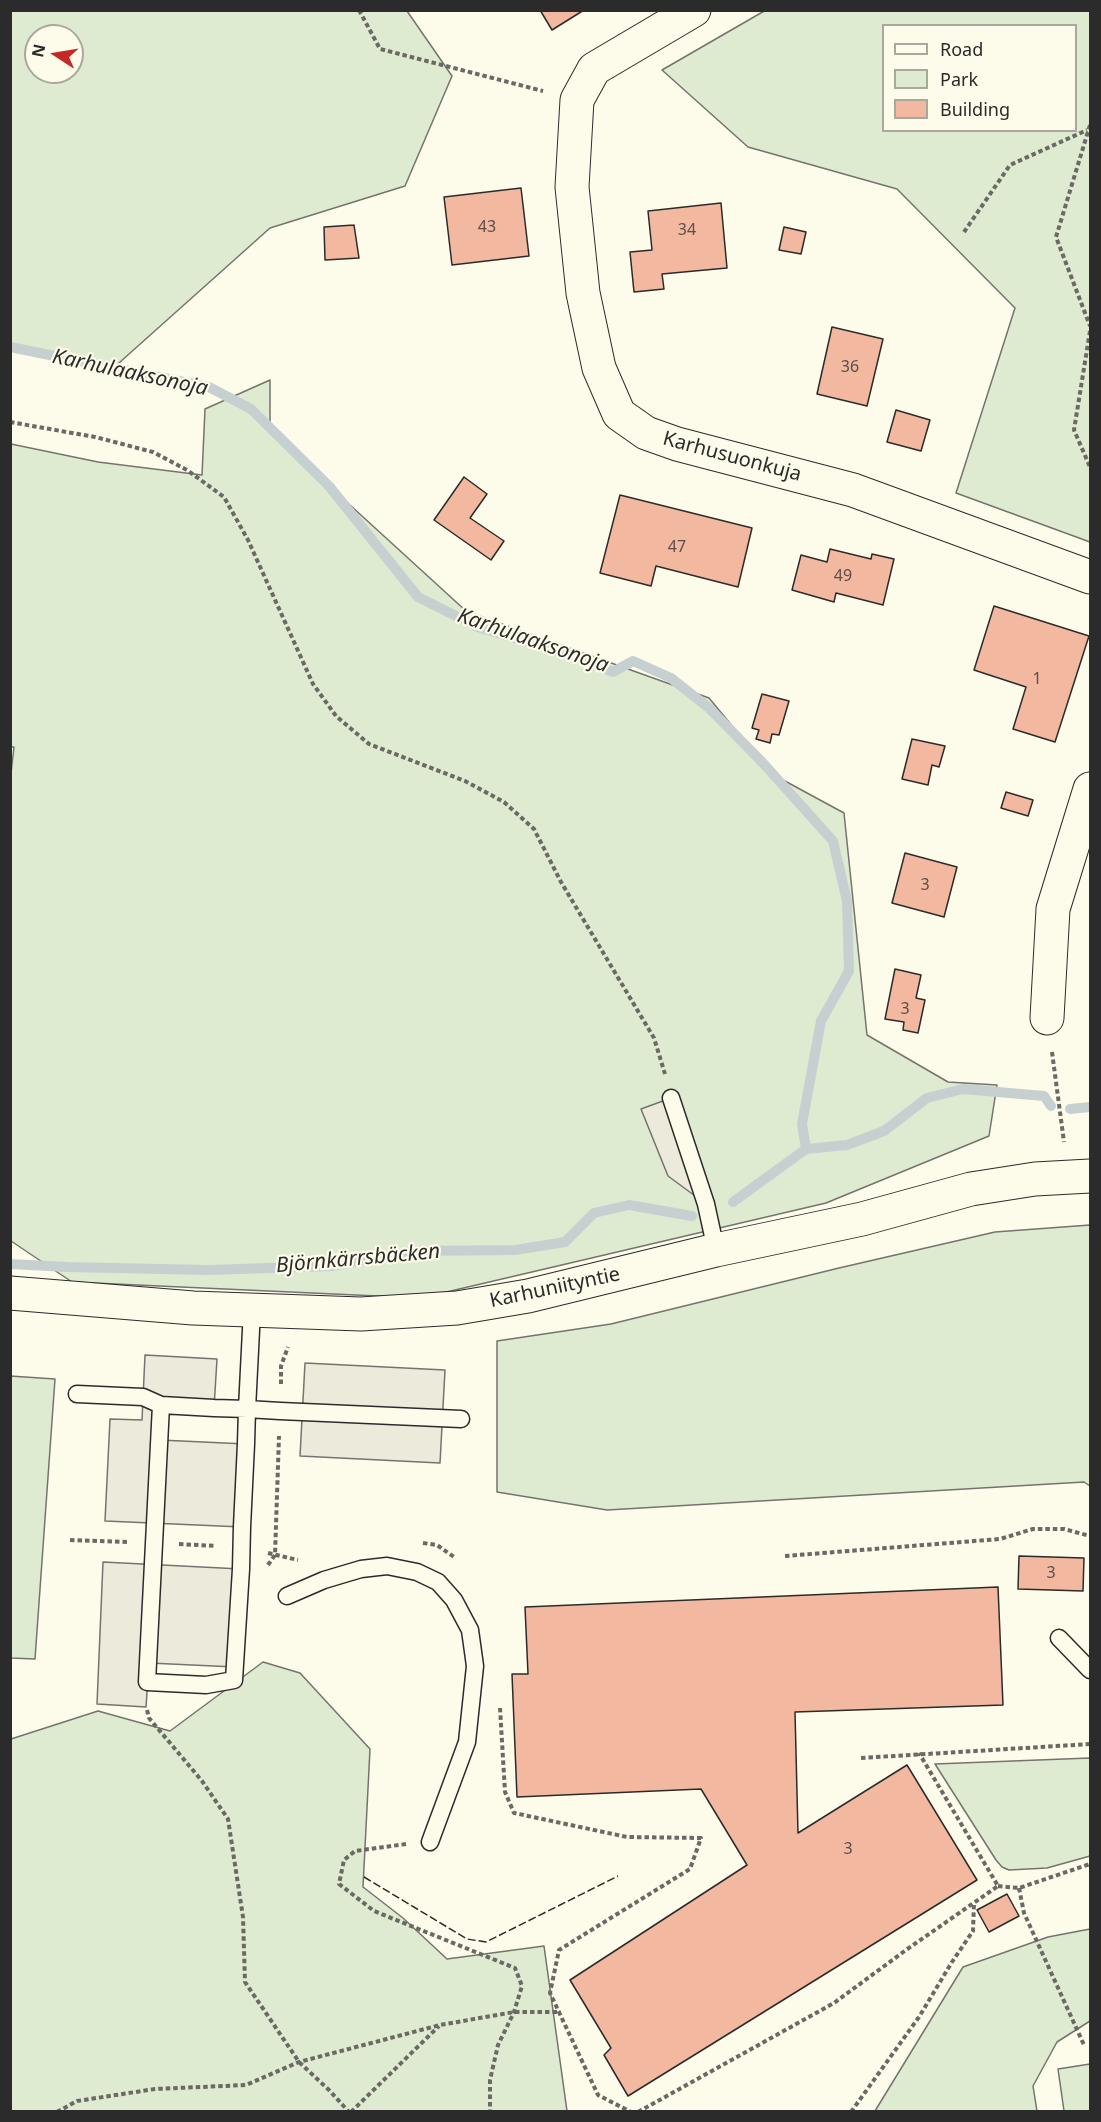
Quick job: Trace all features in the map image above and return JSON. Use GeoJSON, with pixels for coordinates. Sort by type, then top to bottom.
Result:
{"type":"FeatureCollection","features":[{"type":"Feature","properties":{"kind":"street","name":"Karhusuonkuja"},"geometry":{"type":"LineString","coordinates":[[694,10],[594,69],[577,100],[572,188],[583,293],[599,368],[619,414],[646,433],[677,444],[853,490],[1090,577]]}},
{"type":"Feature","properties":{"kind":"street"},"geometry":{"type":"LineString","coordinates":[[1047,1018],[1053,909],[1090,789]]}},
{"type":"Feature","properties":{"kind":"street","name":"Karhuniityntie"},"geometry":{"type":"LineString","coordinates":[[10,1293],[193,1308],[362,1314],[457,1308],[528,1296],[862,1219],[971,1189],[1035,1179],[1080,1176]]}},
{"type":"Feature","properties":{"kind":"lane"},"geometry":{"type":"LineString","coordinates":[[671,1098],[706,1204],[716,1251]]}},
{"type":"Feature","properties":{"kind":"lane"},"geometry":{"type":"LineString","coordinates":[[161,1405],[147,1682],[206,1685],[234,1680],[252,1310]]}},
{"type":"Feature","properties":{"kind":"lane"},"geometry":{"type":"LineString","coordinates":[[77,1394],[143,1397],[161,1405],[461,1419]]}},
{"type":"Feature","properties":{"kind":"lane"},"geometry":{"type":"LineString","coordinates":[[287,1596],[324,1580],[361,1569],[387,1566],[417,1572],[438,1582],[454,1600],[470,1630],[475,1666],[467,1742],[430,1842]]}},
{"type":"Feature","properties":{"kind":"lane"},"geometry":{"type":"LineString","coordinates":[[1059,1638],[1090,1670]]}},
{"type":"Feature","properties":{"kind":"path"},"geometry":{"type":"LineString","coordinates":[[359,10],[380,50],[577,100]]}},
{"type":"Feature","properties":{"kind":"path"},"geometry":{"type":"LineString","coordinates":[[964,232],[1010,165],[1089,128]]}},
{"type":"Feature","properties":{"kind":"path"},"geometry":{"type":"LineString","coordinates":[[1089,128],[1056,237],[1090,328],[1074,430],[1090,467]]}},
{"type":"Feature","properties":{"kind":"path"},"geometry":{"type":"LineString","coordinates":[[10,422],[95,437],[153,452],[187,470],[224,497],[248,540],[314,684],[336,716],[369,744],[465,781],[504,802],[534,829],[561,882],[654,1038],[671,1098]]}},
{"type":"Feature","properties":{"kind":"path"},"geometry":{"type":"LineString","coordinates":[[1047,1018],[1080,1176]]}},
{"type":"Feature","properties":{"kind":"path"},"geometry":{"type":"LineString","coordinates":[[785,1556],[1000,1539],[1033,1528],[1064,1529],[1090,1536]]}},
{"type":"Feature","properties":{"kind":"path"},"geometry":{"type":"LineString","coordinates":[[147,1682],[146,1707],[150,1718],[202,1781],[228,1819],[243,1917],[245,1982],[299,2062],[350,2112],[440,2025]]}},
{"type":"Feature","properties":{"kind":"path"},"geometry":{"type":"LineString","coordinates":[[861,1758],[1090,1744]]}},
{"type":"Feature","properties":{"kind":"path"},"geometry":{"type":"LineString","coordinates":[[919,1753],[998,1886]]}},
{"type":"Feature","properties":{"kind":"path"},"geometry":{"type":"LineString","coordinates":[[627,1837],[701,1838],[690,1869],[559,1950],[550,1993],[598,2095],[631,2112]]}},
{"type":"Feature","properties":{"kind":"path"},"geometry":{"type":"LineString","coordinates":[[430,1842],[355,1851],[344,1860],[339,1884],[374,1911],[515,1968],[522,1986],[514,2012],[498,2045],[490,2080],[490,2112]]}},
{"type":"Feature","properties":{"kind":"path"},"geometry":{"type":"LineString","coordinates":[[638,2112],[834,2003],[998,1886],[1019,1888],[1090,1864]]}},
{"type":"Feature","properties":{"kind":"path"},"geometry":{"type":"LineString","coordinates":[[1019,1888],[1024,1913],[1084,2045]]}},
{"type":"Feature","properties":{"kind":"path"},"geometry":{"type":"LineString","coordinates":[[851,2112],[918,2017],[973,1931],[974,1903]]}},
{"type":"Feature","properties":{"kind":"path"},"geometry":{"type":"LineString","coordinates":[[57,2112],[77,2101],[155,2089],[246,2085],[299,2062],[440,2025],[514,2012],[559,2012]]}},
{"type":"Feature","properties":{"kind":"green space"},"geometry":{"type":"Polygon","coordinates":[[[11,10],[407,11],[452,76],[405,186],[270,228],[110,371],[11,349],[11,10]]]}},
{"type":"Feature","properties":{"kind":"green space"},"geometry":{"type":"Polygon","coordinates":[[[766,10],[1090,11],[1090,542],[956,493],[1015,308],[897,189],[748,147],[662,70],[766,10]]]}},
{"type":"Feature","properties":{"kind":"green space"},"geometry":{"type":"Polygon","coordinates":[[[270,380],[270,432],[466,611],[709,698],[772,774],[844,813],[867,1035],[948,1082],[997,1085],[989,1136],[826,1203],[421,1298],[72,1282],[11,1241],[10,782],[14,747],[10,747],[11,444],[98,462],[202,475],[205,409],[270,380]]]}},
{"type":"Feature","properties":{"kind":"green space"},"geometry":{"type":"Polygon","coordinates":[[[1090,1225],[1090,1486],[1084,1482],[607,1510],[497,1492],[497,1341],[611,1324],[995,1232],[1090,1225]]]}},
{"type":"Feature","properties":{"kind":"green space"},"geometry":{"type":"Polygon","coordinates":[[[10,1376],[55,1379],[35,1659],[11,1658],[10,1376]]]}},
{"type":"Feature","properties":{"kind":"green space"},"geometry":{"type":"Polygon","coordinates":[[[263,1662],[300,1673],[370,1749],[363,1887],[403,1918],[447,1959],[544,1946],[567,2111],[11,2112],[11,1739],[98,1711],[170,1731],[263,1662]]]}},
{"type":"Feature","properties":{"kind":"green space"},"geometry":{"type":"Polygon","coordinates":[[[1090,1758],[1090,1856],[1047,1868],[1009,1870],[1002,1867],[996,1860],[935,1764],[1090,1758]]]}},
{"type":"Feature","properties":{"kind":"green space"},"geometry":{"type":"Polygon","coordinates":[[[1090,1929],[1090,2021],[1057,2042],[1033,2086],[1037,2111],[875,2111],[963,1967],[1048,1937],[1090,1929]]]}},
{"type":"Feature","properties":{"kind":"green space"},"geometry":{"type":"Polygon","coordinates":[[[1090,2064],[1090,2111],[1064,2111],[1058,2069],[1090,2064]]]}},
{"type":"Feature","properties":{"kind":"shaded area"},"geometry":{"type":"Polygon","coordinates":[[[671,1098],[706,1204],[668,1176],[641,1109],[671,1098]]]}},
{"type":"Feature","properties":{"kind":"shaded area"},"geometry":{"type":"Polygon","coordinates":[[[145,1355],[217,1359],[214,1408],[161,1405],[160,1440],[246,1444],[242,1527],[105,1521],[110,1419],[142,1420],[145,1355]]]}},
{"type":"Feature","properties":{"kind":"shaded area"},"geometry":{"type":"Polygon","coordinates":[[[305,1363],[445,1370],[440,1463],[300,1456],[305,1363]]]}},
{"type":"Feature","properties":{"kind":"shaded area"},"geometry":{"type":"Polygon","coordinates":[[[103,1562],[241,1569],[235,1667],[149,1663],[146,1707],[97,1704],[103,1562]]]}},
{"type":"Feature","properties":{"kind":"building"},"geometry":{"type":"Polygon","coordinates":[[[540,10],[584,10],[552,30],[540,10]]]}},
{"type":"Feature","properties":{"kind":"building"},"geometry":{"type":"Polygon","coordinates":[[[521,188],[529,256],[452,265],[444,197],[521,188]]]}},
{"type":"Feature","properties":{"kind":"building"},"geometry":{"type":"Polygon","coordinates":[[[721,203],[727,268],[662,274],[664,289],[634,292],[630,252],[652,250],[648,211],[721,203]]]}},
{"type":"Feature","properties":{"kind":"building"},"geometry":{"type":"Polygon","coordinates":[[[354,225],[359,258],[325,260],[324,227],[354,225]]]}},
{"type":"Feature","properties":{"kind":"building"},"geometry":{"type":"Polygon","coordinates":[[[784,227],[806,232],[801,254],[779,250],[784,227]]]}},
{"type":"Feature","properties":{"kind":"building"},"geometry":{"type":"Polygon","coordinates":[[[832,327],[883,339],[867,406],[817,394],[832,327]]]}},
{"type":"Feature","properties":{"kind":"building"},"geometry":{"type":"Polygon","coordinates":[[[896,410],[930,420],[921,451],[887,442],[896,410]]]}},
{"type":"Feature","properties":{"kind":"building"},"geometry":{"type":"Polygon","coordinates":[[[464,477],[487,494],[470,518],[504,541],[491,560],[434,520],[464,477]]]}},
{"type":"Feature","properties":{"kind":"building"},"geometry":{"type":"Polygon","coordinates":[[[620,495],[752,528],[738,587],[656,566],[651,586],[600,573],[620,495]]]}},
{"type":"Feature","properties":{"kind":"building"},"geometry":{"type":"Polygon","coordinates":[[[830,549],[871,559],[872,554],[894,559],[883,605],[836,593],[834,602],[792,590],[801,555],[827,562],[830,549]]]}},
{"type":"Feature","properties":{"kind":"building"},"geometry":{"type":"Polygon","coordinates":[[[994,606],[1089,636],[1055,742],[1013,729],[1026,687],[974,670],[994,606]]]}},
{"type":"Feature","properties":{"kind":"building"},"geometry":{"type":"Polygon","coordinates":[[[762,694],[789,701],[779,735],[772,734],[770,743],[756,739],[759,730],[752,728],[762,694]]]}},
{"type":"Feature","properties":{"kind":"building"},"geometry":{"type":"Polygon","coordinates":[[[912,739],[945,746],[939,767],[932,765],[928,785],[902,779],[912,739]]]}},
{"type":"Feature","properties":{"kind":"building"},"geometry":{"type":"Polygon","coordinates":[[[1006,792],[1033,800],[1028,816],[1001,808],[1006,792]]]}},
{"type":"Feature","properties":{"kind":"building"},"geometry":{"type":"Polygon","coordinates":[[[905,853],[957,867],[944,917],[892,903],[905,853]]]}},
{"type":"Feature","properties":{"kind":"building"},"geometry":{"type":"Polygon","coordinates":[[[895,969],[921,975],[916,998],[925,1000],[918,1033],[903,1030],[904,1022],[885,1019],[895,969]]]}},
{"type":"Feature","properties":{"kind":"building"},"geometry":{"type":"Polygon","coordinates":[[[1019,1556],[1084,1558],[1083,1591],[1018,1589],[1019,1556]]]}},
{"type":"Feature","properties":{"kind":"building"},"geometry":{"type":"Polygon","coordinates":[[[998,1587],[1003,1705],[795,1712],[798,1833],[907,1765],[977,1880],[628,2096],[604,2055],[611,2048],[570,1980],[747,1865],[701,1789],[517,1797],[512,1674],[528,1674],[525,1607],[998,1587]]]}},
{"type":"Feature","properties":{"kind":"building"},"geometry":{"type":"Polygon","coordinates":[[[1007,1894],[1019,1916],[989,1932],[977,1910],[1007,1894]]]}},
{"type":"Feature","properties":{"kind":"waterway","name":"Karhulaaksonoja"},"geometry":{"type":"LineString","coordinates":[[10,347],[209,387],[251,409],[329,486],[418,597],[478,627],[576,657],[613,672],[633,661],[671,678],[709,708],[763,763],[833,841],[847,901],[849,971],[821,1021],[802,1124],[806,1149]]}},
{"type":"Feature","properties":{"kind":"waterway","name":"Björnkärrsbäcken"},"geometry":{"type":"LineString","coordinates":[[733,1202],[806,1149],[847,1145],[884,1131],[927,1098],[963,1089],[1044,1096],[1051,1106]]}},
{"type":"Feature","properties":{"kind":"waterway","name":"Björnkärrsbäcken"},"geometry":{"type":"LineString","coordinates":[[1070,1109],[1090,1107]]}},
{"type":"Feature","properties":{"kind":"waterway","name":"Björnkärrsbäcken"},"geometry":{"type":"LineString","coordinates":[[10,1264],[208,1270],[332,1266],[415,1251],[515,1250],[565,1242],[594,1213],[629,1205],[692,1216]]}},
{"type":"Feature","properties":{"kind":"fence"},"geometry":{"type":"LineString","coordinates":[[364,1877],[467,1939],[486,1942],[618,1876]]}}]}
